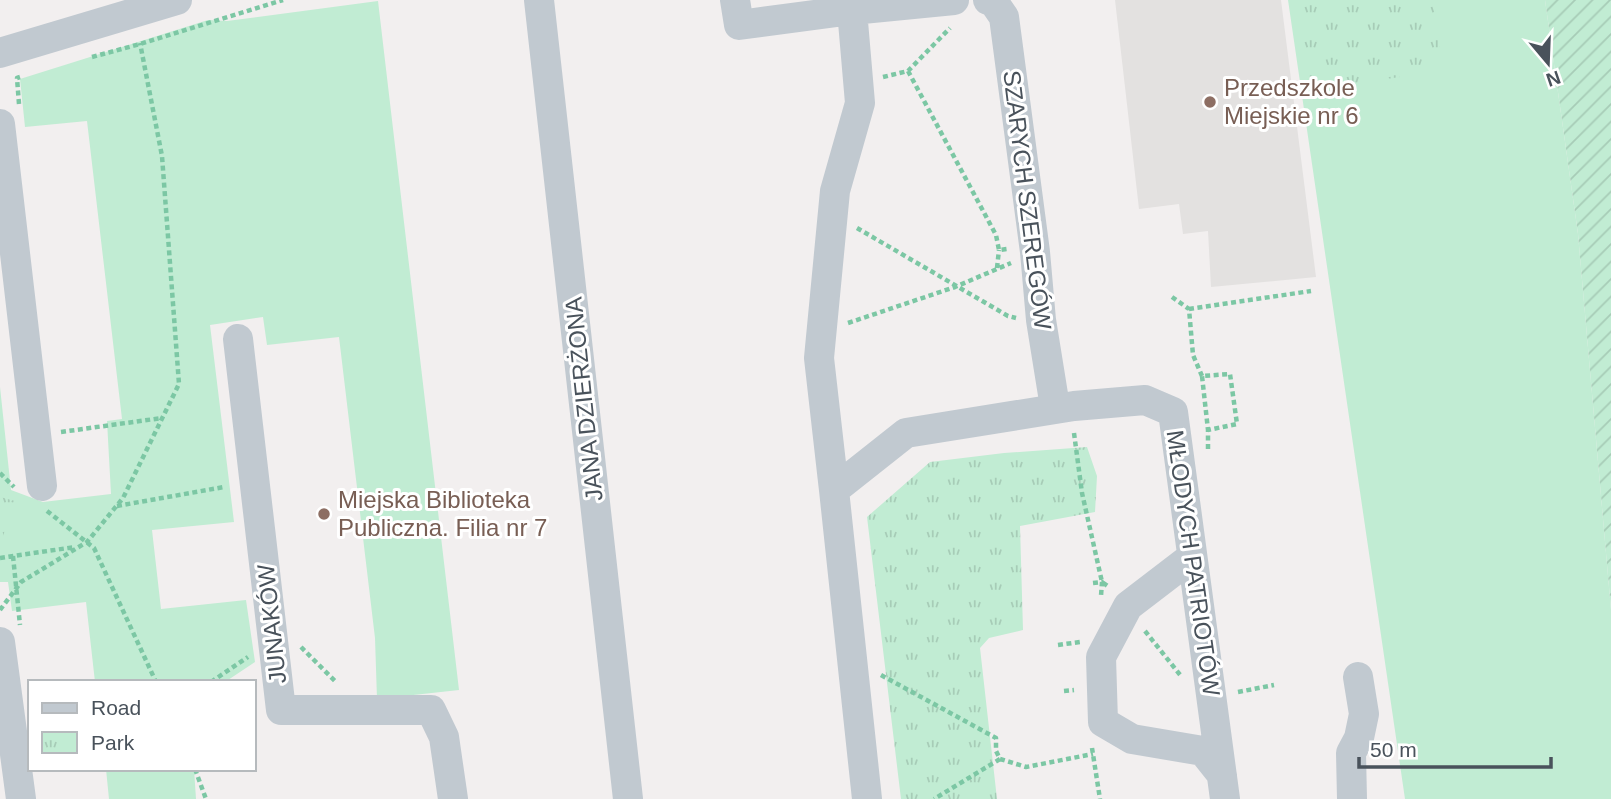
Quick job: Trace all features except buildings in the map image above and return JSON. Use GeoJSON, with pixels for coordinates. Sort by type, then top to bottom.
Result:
{"type":"FeatureCollection","features":[{"type":"Feature","properties":{"kind":"street"},"geometry":{"type":"LineString","coordinates":[[0,53],[177,0]]}},
{"type":"Feature","properties":{"kind":"street","name":"JANA DZIERŻONA"},"geometry":{"type":"LineString","coordinates":[[539,0],[628,799]]}},
{"type":"Feature","properties":{"kind":"street"},"geometry":{"type":"LineString","coordinates":[[735,0],[739,25],[852,10],[953,13]]}},
{"type":"Feature","properties":{"kind":"street","name":"SZARYCH SZEREGÓW"},"geometry":{"type":"LineString","coordinates":[[988,0],[993,1],[1004,17],[1026,250],[1064,417]]}},
{"type":"Feature","properties":{"kind":"street"},"geometry":{"type":"LineString","coordinates":[[852,10],[860,103],[835,191],[820,358],[867,799]]}},
{"type":"Feature","properties":{"kind":"street"},"geometry":{"type":"LineString","coordinates":[[0,124],[32,493]]}},
{"type":"Feature","properties":{"kind":"street","name":"JUNAKÓW"},"geometry":{"type":"LineString","coordinates":[[238,340],[281,710],[431,710],[444,737],[453,799]]}},
{"type":"Feature","properties":{"kind":"street","name":"MŁODYCH PATRIOTÓW"},"geometry":{"type":"LineString","coordinates":[[834,490],[906,433],[1064,417],[1144,400],[1172,412],[1222,776]]}},
{"type":"Feature","properties":{"kind":"street"},"geometry":{"type":"LineString","coordinates":[[1192,557],[1128,606],[1101,657],[1103,722],[1132,739],[1203,751],[1222,776]]}},
{"type":"Feature","properties":{"kind":"street"},"geometry":{"type":"LineString","coordinates":[[0,642],[21,799]]}},
{"type":"Feature","properties":{"kind":"street"},"geometry":{"type":"LineString","coordinates":[[1352,799],[1351,753],[1359,738],[1364,714],[1358,677]]}},
{"type":"Feature","properties":{"kind":"path"},"geometry":{"type":"LineString","coordinates":[[140,44],[283,0]]}},
{"type":"Feature","properties":{"kind":"path"},"geometry":{"type":"LineString","coordinates":[[876,79],[908,71],[953,13]]}},
{"type":"Feature","properties":{"kind":"path"},"geometry":{"type":"LineString","coordinates":[[0,610],[21,582],[87,542],[116,506],[179,384],[162,156],[137,31]]}},
{"type":"Feature","properties":{"kind":"path"},"geometry":{"type":"LineString","coordinates":[[908,71],[996,235],[999,250],[997,268]]}},
{"type":"Feature","properties":{"kind":"path"},"geometry":{"type":"LineString","coordinates":[[832,213],[1008,316],[1042,325]]}},
{"type":"Feature","properties":{"kind":"path"},"geometry":{"type":"LineString","coordinates":[[999,250],[1026,250]]}},
{"type":"Feature","properties":{"kind":"path"},"geometry":{"type":"LineString","coordinates":[[846,324],[955,287],[997,268],[1026,250]]}},
{"type":"Feature","properties":{"kind":"path"},"geometry":{"type":"LineString","coordinates":[[1171,297],[1189,309],[1311,291]]}},
{"type":"Feature","properties":{"kind":"path"},"geometry":{"type":"LineString","coordinates":[[1189,309],[1194,355],[1202,376],[1208,445]]}},
{"type":"Feature","properties":{"kind":"path"},"geometry":{"type":"LineString","coordinates":[[1202,376],[1230,374],[1237,424],[1208,430]]}},
{"type":"Feature","properties":{"kind":"path"},"geometry":{"type":"LineString","coordinates":[[1064,417],[1102,582],[1121,597],[1162,655],[1185,681]]}},
{"type":"Feature","properties":{"kind":"path"},"geometry":{"type":"LineString","coordinates":[[59,432],[162,418]]}},
{"type":"Feature","properties":{"kind":"path"},"geometry":{"type":"LineString","coordinates":[[0,473],[7,481],[32,493],[94,548],[155,680]]}},
{"type":"Feature","properties":{"kind":"path"},"geometry":{"type":"LineString","coordinates":[[0,482],[7,481]]}},
{"type":"Feature","properties":{"kind":"path"},"geometry":{"type":"LineString","coordinates":[[116,506],[224,487]]}},
{"type":"Feature","properties":{"kind":"path"},"geometry":{"type":"LineString","coordinates":[[0,558],[79,547]]}},
{"type":"Feature","properties":{"kind":"path"},"geometry":{"type":"LineString","coordinates":[[1093,583],[1102,582]]}},
{"type":"Feature","properties":{"kind":"path"},"geometry":{"type":"LineString","coordinates":[[297,643],[365,710]]}},
{"type":"Feature","properties":{"kind":"path"},"geometry":{"type":"LineString","coordinates":[[214,680],[248,657]]}},
{"type":"Feature","properties":{"kind":"path"},"geometry":{"type":"LineString","coordinates":[[875,672],[996,738],[996,751],[1000,759],[1026,768],[1093,754],[1100,799]]}},
{"type":"Feature","properties":{"kind":"path"},"geometry":{"type":"LineString","coordinates":[[1229,694],[1275,685]]}},
{"type":"Feature","properties":{"kind":"path"},"geometry":{"type":"LineString","coordinates":[[934,799],[1000,759]]}},
{"type":"Feature","properties":{"kind":"path"},"geometry":{"type":"LineString","coordinates":[[196,771],[204,799]]}},
{"type":"Feature","properties":{"kind":"shaded area","name":"Przedszkole Miejskie nr 6"},"geometry":{"type":"Polygon","coordinates":[[[1115,0],[1281,0],[1316,277],[1211,287],[1208,231],[1183,234],[1179,204],[1139,209],[1115,0]]]}},
{"type":"Feature","properties":{"kind":"green space"},"geometry":{"type":"Polygon","coordinates":[[[1288,0],[1545,0],[1578,234],[1611,610],[1611,799],[1405,799],[1288,0]]]}},
{"type":"Feature","properties":{"kind":"green space"},"geometry":{"type":"Polygon","coordinates":[[[1298,0],[1434,0],[1442,71],[1309,90],[1298,0]]]}},
{"type":"Feature","properties":{"kind":"green space"},"geometry":{"type":"Polygon","coordinates":[[[1545,0],[1611,0],[1611,610],[1578,234],[1545,0]]]}},
{"type":"Feature","properties":{"kind":"green space"},"geometry":{"type":"Polygon","coordinates":[[[378,1],[459,690],[377,699],[375,638],[339,337],[267,345],[263,317],[210,325],[234,522],[152,530],[161,609],[246,600],[255,662],[228,680],[95,680],[86,602],[12,611],[8,582],[0,582],[0,387],[11,490],[43,502],[111,494],[107,421],[122,419],[87,121],[25,127],[20,79],[208,20],[227,21],[378,1]]]}},
{"type":"Feature","properties":{"kind":"green space"},"geometry":{"type":"Polygon","coordinates":[[[1087,447],[1097,476],[1095,512],[1020,526],[1023,630],[989,638],[980,648],[997,799],[901,799],[867,517],[930,462],[1087,447]]]}},
{"type":"Feature","properties":{"kind":"green space"},"geometry":{"type":"Polygon","coordinates":[[[0,497],[15,501],[0,545],[0,497]]]}},
{"type":"Feature","properties":{"kind":"green space"},"geometry":{"type":"Polygon","coordinates":[[[106,771],[194,771],[196,799],[109,799],[106,771]]]}},
{"type":"Feature","properties":{"kind":"place","name":"Przedszkole Miejskie nr 6"},"geometry":{"type":"Point","coordinates":[1210,102]}},
{"type":"Feature","properties":{"kind":"place","name":"Miejska Biblioteka Publiczna. Filia nr 7"},"geometry":{"type":"Point","coordinates":[324,514]}}]}
